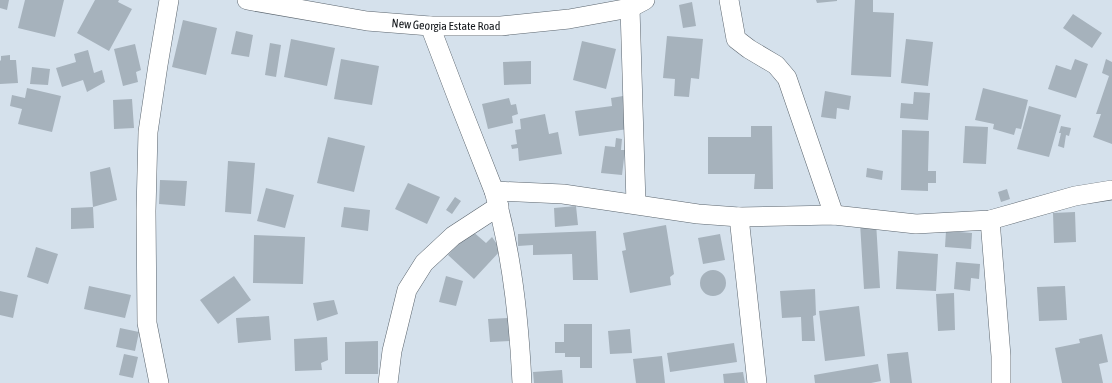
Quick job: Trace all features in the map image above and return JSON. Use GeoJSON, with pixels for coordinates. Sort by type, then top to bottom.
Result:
{"type":"FeatureCollection","features":[{"type":"Feature","properties":{"kind":"street"},"geometry":{"type":"LineString","coordinates":[[159,383],[147,323],[146,211],[148,132],[169,0]]}},
{"type":"Feature","properties":{"kind":"street","name":"New Georgia Estate Road"},"geometry":{"type":"LineString","coordinates":[[247,0],[367,21],[430,26],[502,26],[569,19],[637,4]]}},
{"type":"Feature","properties":{"kind":"street"},"geometry":{"type":"LineString","coordinates":[[729,0],[736,39],[749,49],[776,65],[787,78],[834,216]]}},
{"type":"Feature","properties":{"kind":"street"},"geometry":{"type":"LineString","coordinates":[[636,204],[637,4]]}},
{"type":"Feature","properties":{"kind":"street"},"geometry":{"type":"LineString","coordinates":[[430,26],[496,198],[510,260],[520,342],[522,383]]}},
{"type":"Feature","properties":{"kind":"street"},"geometry":{"type":"LineString","coordinates":[[388,383],[392,351],[407,290],[424,263],[496,198],[563,194],[698,214],[739,217],[834,216],[916,224],[990,220],[1075,196],[1112,190]]}},
{"type":"Feature","properties":{"kind":"street"},"geometry":{"type":"LineString","coordinates":[[739,217],[758,383]]}},
{"type":"Feature","properties":{"kind":"street"},"geometry":{"type":"LineString","coordinates":[[990,220],[1001,356],[1001,383]]}},
{"type":"Feature","properties":{"kind":"building"},"geometry":{"type":"Polygon","coordinates":[[[0,0],[9,0],[7,10],[0,8],[0,0]]]}},
{"type":"Feature","properties":{"kind":"building"},"geometry":{"type":"Polygon","coordinates":[[[25,0],[64,0],[55,37],[18,28],[25,0]]]}},
{"type":"Feature","properties":{"kind":"building"},"geometry":{"type":"Polygon","coordinates":[[[95,0],[119,0],[118,2],[132,9],[109,51],[77,33],[95,0]]]}},
{"type":"Feature","properties":{"kind":"building"},"geometry":{"type":"Polygon","coordinates":[[[816,0],[837,0],[837,1],[817,3],[816,0]]]}},
{"type":"Feature","properties":{"kind":"building"},"geometry":{"type":"Polygon","coordinates":[[[855,0],[873,0],[873,12],[894,13],[891,77],[851,75],[855,0]]]}},
{"type":"Feature","properties":{"kind":"building"},"geometry":{"type":"Polygon","coordinates":[[[692,2],[696,26],[683,28],[679,5],[692,2]]]}},
{"type":"Feature","properties":{"kind":"building"},"geometry":{"type":"Polygon","coordinates":[[[1073,14],[1102,33],[1092,48],[1063,28],[1073,14]]]}},
{"type":"Feature","properties":{"kind":"building"},"geometry":{"type":"Polygon","coordinates":[[[183,20],[217,28],[206,75],[172,67],[183,20]]]}},
{"type":"Feature","properties":{"kind":"building"},"geometry":{"type":"Polygon","coordinates":[[[236,31],[253,35],[249,57],[231,54],[236,31]]]}},
{"type":"Feature","properties":{"kind":"building"},"geometry":{"type":"Polygon","coordinates":[[[667,36],[703,39],[699,79],[691,78],[689,97],[674,96],[675,79],[663,78],[667,36]]]}},
{"type":"Feature","properties":{"kind":"building"},"geometry":{"type":"Polygon","coordinates":[[[291,39],[335,48],[327,86],[284,77],[291,39]]]}},
{"type":"Feature","properties":{"kind":"building"},"geometry":{"type":"Polygon","coordinates":[[[906,39],[933,42],[928,86],[901,83],[906,39]]]}},
{"type":"Feature","properties":{"kind":"building"},"geometry":{"type":"Polygon","coordinates":[[[582,41],[616,49],[606,89],[573,80],[582,41]]]}},
{"type":"Feature","properties":{"kind":"building"},"geometry":{"type":"Polygon","coordinates":[[[270,43],[281,45],[276,77],[265,75],[270,43]]]}},
{"type":"Feature","properties":{"kind":"building"},"geometry":{"type":"Polygon","coordinates":[[[135,44],[141,70],[136,72],[138,82],[123,86],[114,49],[135,44]]]}},
{"type":"Feature","properties":{"kind":"building"},"geometry":{"type":"Polygon","coordinates":[[[88,50],[94,73],[102,70],[105,82],[87,92],[83,80],[62,87],[56,68],[76,62],[74,54],[88,50]]]}},
{"type":"Feature","properties":{"kind":"building"},"geometry":{"type":"Polygon","coordinates":[[[10,55],[10,60],[16,60],[18,83],[0,84],[1,56],[10,55]]]}},
{"type":"Feature","properties":{"kind":"building"},"geometry":{"type":"Polygon","coordinates":[[[341,59],[379,66],[372,105],[334,99],[341,59]]]}},
{"type":"Feature","properties":{"kind":"building"},"geometry":{"type":"Polygon","coordinates":[[[1075,59],[1088,64],[1076,98],[1048,89],[1056,65],[1071,70],[1075,59]]]}},
{"type":"Feature","properties":{"kind":"building"},"geometry":{"type":"Polygon","coordinates":[[[1106,59],[1112,62],[1112,144],[1093,137],[1101,114],[1096,114],[1109,76],[1102,73],[1106,59]]]}},
{"type":"Feature","properties":{"kind":"building"},"geometry":{"type":"Polygon","coordinates":[[[531,61],[531,84],[504,85],[503,62],[531,61]]]}},
{"type":"Feature","properties":{"kind":"building"},"geometry":{"type":"Polygon","coordinates":[[[32,67],[50,69],[48,85],[30,84],[32,67]]]}},
{"type":"Feature","properties":{"kind":"building"},"geometry":{"type":"Polygon","coordinates":[[[27,88],[61,96],[52,132],[18,124],[22,109],[10,106],[12,95],[25,98],[27,88]]]}},
{"type":"Feature","properties":{"kind":"building"},"geometry":{"type":"Polygon","coordinates":[[[983,88],[1028,100],[1021,129],[1016,128],[1014,135],[993,129],[994,124],[975,120],[983,88]]]}},
{"type":"Feature","properties":{"kind":"building"},"geometry":{"type":"Polygon","coordinates":[[[825,91],[851,96],[849,110],[837,108],[836,119],[821,117],[825,91]]]}},
{"type":"Feature","properties":{"kind":"building"},"geometry":{"type":"Polygon","coordinates":[[[914,92],[930,93],[928,120],[900,118],[901,103],[913,104],[914,92]]]}},
{"type":"Feature","properties":{"kind":"building"},"geometry":{"type":"Polygon","coordinates":[[[623,96],[628,129],[579,136],[575,111],[612,106],[611,98],[623,96]]]}},
{"type":"Feature","properties":{"kind":"building"},"geometry":{"type":"Polygon","coordinates":[[[509,98],[511,105],[516,104],[518,114],[512,116],[513,123],[488,129],[482,104],[509,98]]]}},
{"type":"Feature","properties":{"kind":"building"},"geometry":{"type":"Polygon","coordinates":[[[132,99],[134,128],[114,129],[113,100],[132,99]]]}},
{"type":"Feature","properties":{"kind":"building"},"geometry":{"type":"Polygon","coordinates":[[[1029,106],[1061,115],[1049,157],[1017,149],[1029,106]]]}},
{"type":"Feature","properties":{"kind":"building"},"geometry":{"type":"Polygon","coordinates":[[[545,114],[549,134],[558,132],[562,154],[519,161],[518,148],[512,149],[511,145],[517,144],[515,130],[521,129],[520,119],[545,114]]]}},
{"type":"Feature","properties":{"kind":"building"},"geometry":{"type":"Polygon","coordinates":[[[751,126],[772,126],[773,189],[754,189],[755,174],[708,174],[708,137],[751,137],[751,126]]]}},
{"type":"Feature","properties":{"kind":"building"},"geometry":{"type":"Polygon","coordinates":[[[965,126],[988,127],[986,164],[963,163],[965,126]]]}},
{"type":"Feature","properties":{"kind":"building"},"geometry":{"type":"Polygon","coordinates":[[[1061,126],[1071,128],[1069,136],[1066,135],[1064,148],[1058,146],[1061,126]]]}},
{"type":"Feature","properties":{"kind":"building"},"geometry":{"type":"Polygon","coordinates":[[[902,130],[929,131],[928,171],[936,171],[936,183],[928,183],[928,191],[901,190],[902,130]]]}},
{"type":"Feature","properties":{"kind":"building"},"geometry":{"type":"Polygon","coordinates":[[[328,137],[365,146],[354,192],[317,183],[328,137]]]}},
{"type":"Feature","properties":{"kind":"building"},"geometry":{"type":"Polygon","coordinates":[[[616,138],[622,139],[621,150],[625,150],[622,175],[601,173],[605,146],[615,147],[616,138]]]}},
{"type":"Feature","properties":{"kind":"building"},"geometry":{"type":"Polygon","coordinates":[[[228,161],[255,163],[251,214],[225,212],[228,161]]]}},
{"type":"Feature","properties":{"kind":"building"},"geometry":{"type":"Polygon","coordinates":[[[110,167],[117,200],[93,207],[90,172],[110,167]]]}},
{"type":"Feature","properties":{"kind":"building"},"geometry":{"type":"Polygon","coordinates":[[[867,168],[883,171],[882,180],[866,177],[867,168]]]}},
{"type":"Feature","properties":{"kind":"building"},"geometry":{"type":"Polygon","coordinates":[[[160,180],[187,181],[185,206],[159,204],[160,180]]]}},
{"type":"Feature","properties":{"kind":"building"},"geometry":{"type":"Polygon","coordinates":[[[408,183],[440,197],[427,224],[395,209],[408,183]]]}},
{"type":"Feature","properties":{"kind":"building"},"geometry":{"type":"Polygon","coordinates":[[[266,188],[294,195],[285,228],[257,221],[266,188]]]}},
{"type":"Feature","properties":{"kind":"building"},"geometry":{"type":"Polygon","coordinates":[[[1007,189],[1010,199],[1001,202],[998,192],[1007,189]]]}},
{"type":"Feature","properties":{"kind":"building"},"geometry":{"type":"Polygon","coordinates":[[[455,197],[461,201],[452,214],[446,210],[455,197]]]}},
{"type":"Feature","properties":{"kind":"building"},"geometry":{"type":"Polygon","coordinates":[[[576,206],[578,225],[555,227],[554,208],[576,206]]]}},
{"type":"Feature","properties":{"kind":"building"},"geometry":{"type":"Polygon","coordinates":[[[93,207],[94,228],[71,229],[71,208],[93,207]]]}},
{"type":"Feature","properties":{"kind":"building"},"geometry":{"type":"Polygon","coordinates":[[[344,207],[370,210],[368,231],[341,227],[344,207]]]}},
{"type":"Feature","properties":{"kind":"building"},"geometry":{"type":"Polygon","coordinates":[[[1075,212],[1076,242],[1054,243],[1053,213],[1075,212]]]}},
{"type":"Feature","properties":{"kind":"building"},"geometry":{"type":"Polygon","coordinates":[[[876,222],[880,288],[864,289],[860,223],[876,222]]]}},
{"type":"Feature","properties":{"kind":"building"},"geometry":{"type":"Polygon","coordinates":[[[666,225],[674,274],[670,277],[671,285],[630,293],[622,251],[626,250],[623,233],[666,225]]]}},
{"type":"Feature","properties":{"kind":"building"},"geometry":{"type":"Polygon","coordinates":[[[471,230],[486,243],[492,237],[501,250],[474,279],[448,255],[471,230]]]}},
{"type":"Feature","properties":{"kind":"building"},"geometry":{"type":"Polygon","coordinates":[[[596,231],[598,280],[573,280],[572,254],[533,255],[533,245],[518,246],[518,234],[596,231]]]}},
{"type":"Feature","properties":{"kind":"building"},"geometry":{"type":"Polygon","coordinates":[[[946,231],[972,233],[971,249],[945,247],[946,231]]]}},
{"type":"Feature","properties":{"kind":"building"},"geometry":{"type":"Polygon","coordinates":[[[720,234],[725,260],[703,264],[698,238],[720,234]]]}},
{"type":"Feature","properties":{"kind":"building"},"geometry":{"type":"Polygon","coordinates":[[[254,235],[305,237],[303,284],[253,283],[254,235]]]}},
{"type":"Feature","properties":{"kind":"building"},"geometry":{"type":"Polygon","coordinates":[[[36,247],[58,254],[48,284],[27,277],[36,247]]]}},
{"type":"Feature","properties":{"kind":"building"},"geometry":{"type":"Polygon","coordinates":[[[898,251],[938,254],[936,291],[896,289],[898,251]]]}},
{"type":"Feature","properties":{"kind":"building"},"geometry":{"type":"Polygon","coordinates":[[[956,262],[980,264],[979,279],[971,278],[970,291],[954,289],[956,262]]]}},
{"type":"Feature","properties":{"kind":"building"},"geometry":{"type":"Polygon","coordinates":[[[713,270],[722,274],[726,283],[722,292],[713,296],[704,292],[700,283],[704,274],[713,270]]]}},
{"type":"Feature","properties":{"kind":"building"},"geometry":{"type":"Polygon","coordinates":[[[234,276],[251,300],[218,324],[200,300],[234,276]]]}},
{"type":"Feature","properties":{"kind":"building"},"geometry":{"type":"Polygon","coordinates":[[[446,276],[463,281],[456,306],[439,302],[446,276]]]}},
{"type":"Feature","properties":{"kind":"building"},"geometry":{"type":"Polygon","coordinates":[[[89,286],[131,295],[125,318],[84,309],[89,286]]]}},
{"type":"Feature","properties":{"kind":"building"},"geometry":{"type":"Polygon","coordinates":[[[1065,286],[1067,320],[1039,321],[1037,287],[1065,286]]]}},
{"type":"Feature","properties":{"kind":"building"},"geometry":{"type":"Polygon","coordinates":[[[815,289],[816,315],[813,316],[815,341],[802,341],[801,317],[782,318],[780,291],[815,289]]]}},
{"type":"Feature","properties":{"kind":"building"},"geometry":{"type":"Polygon","coordinates":[[[0,291],[18,295],[13,318],[0,315],[0,291]]]}},
{"type":"Feature","properties":{"kind":"building"},"geometry":{"type":"Polygon","coordinates":[[[954,293],[955,330],[938,331],[936,294],[954,293]]]}},
{"type":"Feature","properties":{"kind":"building"},"geometry":{"type":"Polygon","coordinates":[[[334,300],[338,314],[317,321],[313,303],[334,300]]]}},
{"type":"Feature","properties":{"kind":"building"},"geometry":{"type":"Polygon","coordinates":[[[859,306],[865,356],[825,361],[819,311],[859,306]]]}},
{"type":"Feature","properties":{"kind":"building"},"geometry":{"type":"Polygon","coordinates":[[[269,316],[271,340],[238,343],[236,318],[269,316]]]}},
{"type":"Feature","properties":{"kind":"building"},"geometry":{"type":"Polygon","coordinates":[[[508,318],[510,341],[490,342],[488,319],[508,318]]]}},
{"type":"Feature","properties":{"kind":"building"},"geometry":{"type":"Polygon","coordinates":[[[564,324],[592,324],[592,368],[580,368],[580,357],[565,357],[565,353],[555,353],[555,342],[564,342],[564,324]]]}},
{"type":"Feature","properties":{"kind":"building"},"geometry":{"type":"Polygon","coordinates":[[[120,328],[139,332],[135,351],[116,347],[120,328]]]}},
{"type":"Feature","properties":{"kind":"building"},"geometry":{"type":"Polygon","coordinates":[[[630,329],[632,353],[610,354],[608,331],[630,329]]]}},
{"type":"Feature","properties":{"kind":"building"},"geometry":{"type":"Polygon","coordinates":[[[1102,334],[1108,362],[1099,364],[1103,383],[1062,383],[1055,348],[1080,343],[1079,339],[1102,334]]]}},
{"type":"Feature","properties":{"kind":"building"},"geometry":{"type":"Polygon","coordinates":[[[327,337],[328,360],[321,363],[322,370],[295,371],[294,339],[327,337]]]}},
{"type":"Feature","properties":{"kind":"building"},"geometry":{"type":"Polygon","coordinates":[[[378,341],[378,374],[345,374],[345,342],[378,341]]]}},
{"type":"Feature","properties":{"kind":"building"},"geometry":{"type":"Polygon","coordinates":[[[734,343],[737,362],[670,372],[667,353],[734,343]]]}},
{"type":"Feature","properties":{"kind":"building"},"geometry":{"type":"Polygon","coordinates":[[[908,352],[912,383],[890,383],[887,354],[908,352]]]}},
{"type":"Feature","properties":{"kind":"building"},"geometry":{"type":"Polygon","coordinates":[[[124,354],[138,357],[133,378],[119,375],[124,354]]]}},
{"type":"Feature","properties":{"kind":"building"},"geometry":{"type":"Polygon","coordinates":[[[662,356],[665,383],[636,383],[633,359],[662,356]]]}},
{"type":"Feature","properties":{"kind":"building"},"geometry":{"type":"Polygon","coordinates":[[[878,364],[881,381],[871,383],[815,383],[814,375],[878,364]]]}},
{"type":"Feature","properties":{"kind":"building"},"geometry":{"type":"Polygon","coordinates":[[[562,370],[563,383],[534,383],[533,372],[562,370]]]}},
{"type":"Feature","properties":{"kind":"building"},"geometry":{"type":"Polygon","coordinates":[[[743,372],[745,383],[724,383],[723,374],[743,372]]]}}]}
